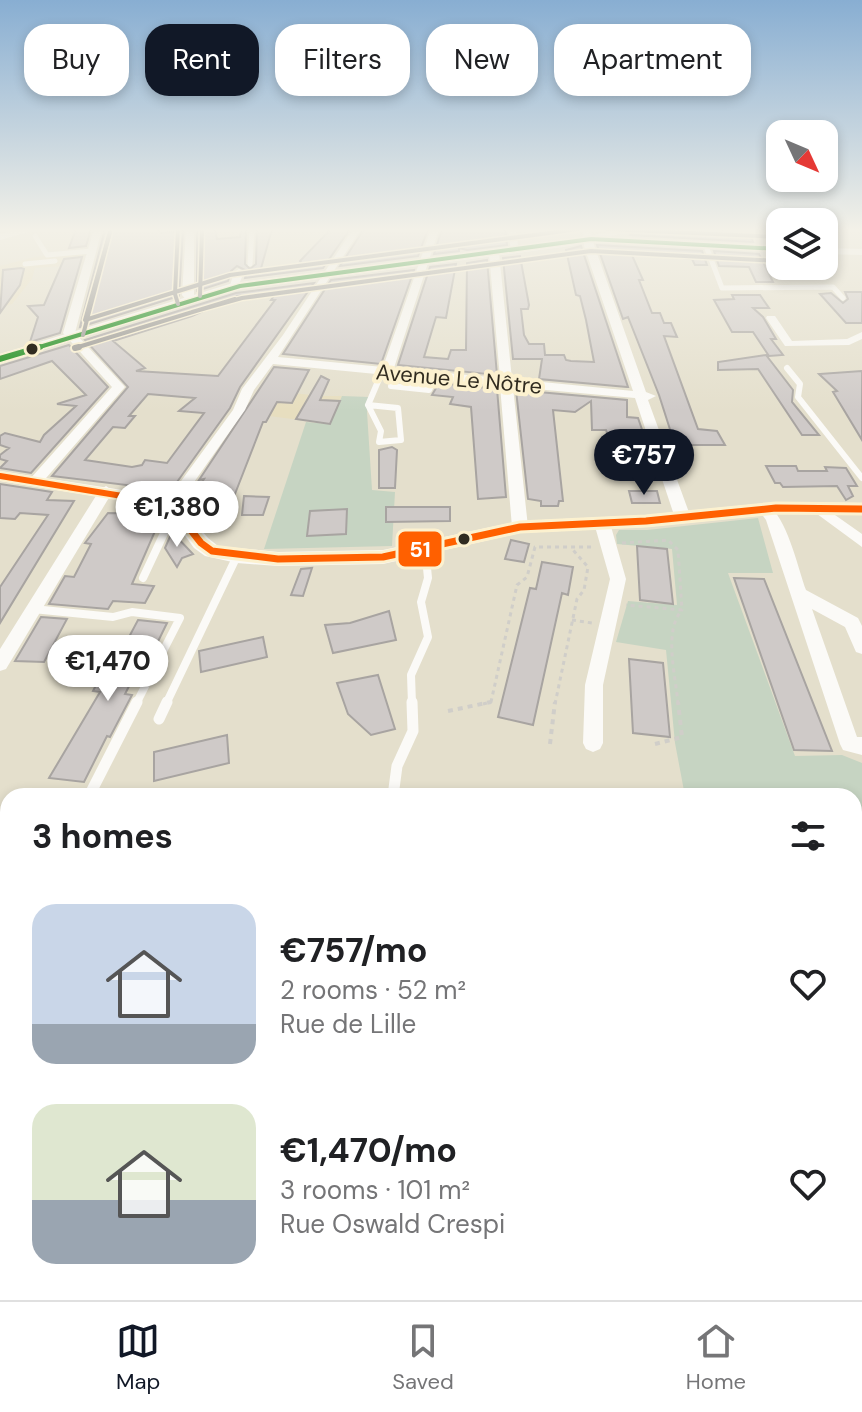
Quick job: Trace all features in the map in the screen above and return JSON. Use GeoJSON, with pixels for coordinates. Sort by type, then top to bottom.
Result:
{"type":"FeatureCollection","features":[{"type":"Feature","properties":{"kind":"street"},"geometry":{"type":"LineString","coordinates":[[35,482],[119,387],[71,337],[70,330],[81,290]]}},
{"type":"Feature","properties":{"kind":"street"},"geometry":{"type":"LineString","coordinates":[[187,290],[189,300]]}},
{"type":"Feature","properties":{"kind":"street"},"geometry":{"type":"LineString","coordinates":[[0,359],[224,290]]}},
{"type":"Feature","properties":{"kind":"street"},"geometry":{"type":"LineString","coordinates":[[172,508],[241,407],[248,389],[288,337],[319,290]]}},
{"type":"Feature","properties":{"kind":"street"},"geometry":{"type":"LineString","coordinates":[[386,377],[414,290]]}},
{"type":"Feature","properties":{"kind":"street"},"geometry":{"type":"LineString","coordinates":[[498,290],[520,527]]}},
{"type":"Feature","properties":{"kind":"street"},"geometry":{"type":"LineString","coordinates":[[605,290],[689,517]]}},
{"type":"Feature","properties":{"kind":"street"},"geometry":{"type":"LineString","coordinates":[[771,318],[789,344],[849,342],[862,335]]}},
{"type":"Feature","properties":{"kind":"street","name":"Avenue Le Nôtre"},"geometry":{"type":"LineString","coordinates":[[268,360],[386,377],[435,377],[645,396]]}},
{"type":"Feature","properties":{"kind":"street"},"geometry":{"type":"LineString","coordinates":[[0,476],[150,498],[172,508],[206,548],[237,556],[369,558],[520,527],[689,517],[765,509],[862,509]]}},
{"type":"Feature","properties":{"kind":"street"},"geometry":{"type":"LineString","coordinates":[[0,664],[106,491]]}},
{"type":"Feature","properties":{"kind":"street"},"geometry":{"type":"LineString","coordinates":[[818,508],[862,542]]}},
{"type":"Feature","properties":{"kind":"street"},"geometry":{"type":"LineString","coordinates":[[765,509],[773,518],[850,744],[862,746]]}},
{"type":"Feature","properties":{"kind":"street"},"geometry":{"type":"LineString","coordinates":[[593,743],[594,685],[618,579],[602,523]]}},
{"type":"Feature","properties":{"kind":"street"},"geometry":{"type":"LineString","coordinates":[[800,594],[852,623],[862,647]]}},
{"type":"Feature","properties":{"kind":"lane"},"geometry":{"type":"LineString","coordinates":[[835,290],[843,298]]}},
{"type":"Feature","properties":{"kind":"lane"},"geometry":{"type":"LineString","coordinates":[[787,368],[800,384],[798,397],[862,478]]}},
{"type":"Feature","properties":{"kind":"lane"},"geometry":{"type":"LineString","coordinates":[[368,405],[386,377]]}},
{"type":"Feature","properties":{"kind":"lane"},"geometry":{"type":"LineString","coordinates":[[368,405],[398,408],[401,440],[379,442],[381,431],[368,405]]}},
{"type":"Feature","properties":{"kind":"lane"},"geometry":{"type":"LineString","coordinates":[[143,578],[172,508]]}},
{"type":"Feature","properties":{"kind":"lane"},"geometry":{"type":"LineString","coordinates":[[394,788],[397,766],[413,731],[411,675],[428,637],[421,602],[428,578],[425,548]]}},
{"type":"Feature","properties":{"kind":"lane"},"geometry":{"type":"LineString","coordinates":[[159,719],[237,556]]}},
{"type":"Feature","properties":{"kind":"lane"},"geometry":{"type":"LineString","coordinates":[[33,609],[113,617],[132,612],[180,618],[93,788]]}},
{"type":"Feature","properties":{"kind":"path"},"geometry":{"type":"LineString","coordinates":[[448,711],[491,702],[517,585],[527,577],[535,547],[546,545],[573,550],[641,540],[668,540],[678,550],[682,610],[674,619],[673,652],[682,737],[655,744]]}},
{"type":"Feature","properties":{"kind":"path"},"geometry":{"type":"LineString","coordinates":[[550,744],[572,620],[577,599],[584,590],[588,567],[573,550]]}},
{"type":"Feature","properties":{"kind":"path"},"geometry":{"type":"LineString","coordinates":[[614,604],[682,610]]}},
{"type":"Feature","properties":{"kind":"path"},"geometry":{"type":"LineString","coordinates":[[572,620],[607,625]]}},
{"type":"Feature","properties":{"kind":"shaded area"},"geometry":{"type":"Polygon","coordinates":[[[0,290],[23,290],[12,304],[0,307],[0,290]]]}},
{"type":"Feature","properties":{"kind":"shaded area"},"geometry":{"type":"Polygon","coordinates":[[[262,390],[342,396],[330,424],[246,413],[262,390]]]}},
{"type":"Feature","properties":{"kind":"green space"},"geometry":{"type":"Polygon","coordinates":[[[342,396],[369,397],[367,412],[372,490],[395,492],[392,546],[264,549],[306,422],[330,424],[342,396]]]}},
{"type":"Feature","properties":{"kind":"green space"},"geometry":{"type":"Polygon","coordinates":[[[758,518],[773,573],[728,573],[795,756],[842,755],[862,763],[862,788],[683,788],[675,743],[666,650],[616,642],[628,601],[677,605],[672,549],[617,544],[619,530],[647,530],[758,518]]]}},
{"type":"Feature","properties":{"kind":"building"},"geometry":{"type":"Polygon","coordinates":[[[2,290],[17,290],[0,313],[2,290]]]}},
{"type":"Feature","properties":{"kind":"building"},"geometry":{"type":"Polygon","coordinates":[[[51,290],[73,290],[60,333],[30,342],[38,317],[28,306],[44,305],[51,290]]]}},
{"type":"Feature","properties":{"kind":"building"},"geometry":{"type":"Polygon","coordinates":[[[90,290],[179,290],[179,296],[80,327],[90,290]]]}},
{"type":"Feature","properties":{"kind":"building"},"geometry":{"type":"Polygon","coordinates":[[[309,290],[172,489],[159,493],[160,489],[52,476],[128,387],[85,340],[236,293],[309,290]],[[276,293],[237,296],[192,316],[113,341],[145,368],[136,371],[218,376],[275,300],[271,300],[276,293]],[[148,394],[129,416],[135,416],[125,428],[113,427],[85,460],[132,467],[142,465],[145,460],[167,463],[204,413],[179,411],[195,398],[148,394]]]}},
{"type":"Feature","properties":{"kind":"building"},"geometry":{"type":"Polygon","coordinates":[[[325,290],[407,290],[381,364],[283,354],[325,290]]]}},
{"type":"Feature","properties":{"kind":"building"},"geometry":{"type":"Polygon","coordinates":[[[423,290],[451,290],[446,318],[436,317],[424,357],[448,359],[451,350],[466,350],[467,290],[490,290],[497,375],[398,365],[423,290]]]}},
{"type":"Feature","properties":{"kind":"building"},"geometry":{"type":"Polygon","coordinates":[[[506,290],[526,290],[528,309],[521,309],[524,335],[529,344],[544,344],[545,355],[564,355],[566,360],[594,362],[580,296],[576,295],[575,290],[596,290],[628,387],[539,379],[542,359],[513,359],[506,290]]]}},
{"type":"Feature","properties":{"kind":"building"},"geometry":{"type":"Polygon","coordinates":[[[613,290],[643,290],[652,313],[660,313],[664,323],[671,323],[677,337],[664,336],[698,429],[717,431],[725,445],[675,445],[628,317],[623,319],[613,290]]]}},
{"type":"Feature","properties":{"kind":"building"},"geometry":{"type":"Polygon","coordinates":[[[845,292],[862,292],[862,323],[846,323],[820,294],[831,293],[843,303],[848,299],[845,292]]]}},
{"type":"Feature","properties":{"kind":"building"},"geometry":{"type":"Polygon","coordinates":[[[732,295],[760,295],[769,308],[753,308],[763,317],[776,339],[771,339],[783,355],[769,356],[753,332],[732,332],[714,300],[734,299],[732,295]]]}},
{"type":"Feature","properties":{"kind":"building"},"geometry":{"type":"Polygon","coordinates":[[[69,345],[108,387],[31,473],[0,468],[7,461],[0,459],[0,455],[9,448],[0,445],[0,436],[5,433],[40,442],[76,406],[57,404],[86,395],[52,361],[0,379],[0,366],[69,345]]]}},
{"type":"Feature","properties":{"kind":"building"},"geometry":{"type":"Polygon","coordinates":[[[766,355],[793,390],[792,402],[819,435],[802,435],[758,369],[718,370],[718,362],[766,355]]]}},
{"type":"Feature","properties":{"kind":"building"},"geometry":{"type":"Polygon","coordinates":[[[274,367],[309,370],[292,403],[277,402],[266,422],[263,422],[233,499],[193,495],[204,479],[199,480],[274,367]]]}},
{"type":"Feature","properties":{"kind":"building"},"geometry":{"type":"Polygon","coordinates":[[[862,371],[862,440],[833,392],[837,391],[819,374],[862,371]]]}},
{"type":"Feature","properties":{"kind":"building"},"geometry":{"type":"Polygon","coordinates":[[[321,376],[329,380],[320,400],[340,401],[330,424],[296,419],[321,376]]]}},
{"type":"Feature","properties":{"kind":"building"},"geometry":{"type":"Polygon","coordinates":[[[439,383],[497,389],[506,497],[478,499],[471,407],[450,404],[453,397],[432,395],[439,383]]]}},
{"type":"Feature","properties":{"kind":"building"},"geometry":{"type":"Polygon","coordinates":[[[516,390],[627,400],[627,417],[638,418],[647,444],[640,444],[644,458],[633,458],[632,468],[619,468],[606,430],[592,430],[591,401],[575,412],[553,410],[563,501],[559,501],[558,506],[541,506],[541,501],[528,499],[516,390]]]}},
{"type":"Feature","properties":{"kind":"building"},"geometry":{"type":"Polygon","coordinates":[[[392,447],[397,450],[395,488],[379,488],[379,450],[392,447]]]}},
{"type":"Feature","properties":{"kind":"building"},"geometry":{"type":"Polygon","coordinates":[[[766,466],[796,466],[798,471],[846,468],[857,486],[848,486],[853,496],[846,500],[837,486],[783,487],[775,483],[766,466]]]}},
{"type":"Feature","properties":{"kind":"building"},"geometry":{"type":"Polygon","coordinates":[[[0,484],[52,492],[47,500],[74,501],[0,623],[0,587],[48,515],[20,513],[15,519],[0,518],[0,484]]]}},
{"type":"Feature","properties":{"kind":"building"},"geometry":{"type":"Polygon","coordinates":[[[629,491],[657,491],[660,503],[632,503],[629,491]]]}},
{"type":"Feature","properties":{"kind":"building"},"geometry":{"type":"Polygon","coordinates":[[[244,496],[269,497],[263,515],[242,515],[244,496]]]}},
{"type":"Feature","properties":{"kind":"building"},"geometry":{"type":"Polygon","coordinates":[[[386,507],[450,507],[450,521],[386,522],[386,507]]]}},
{"type":"Feature","properties":{"kind":"building"},"geometry":{"type":"Polygon","coordinates":[[[347,509],[346,534],[307,536],[310,511],[347,509]]]}},
{"type":"Feature","properties":{"kind":"building"},"geometry":{"type":"Polygon","coordinates":[[[108,513],[151,514],[148,522],[159,522],[132,584],[154,586],[145,603],[113,601],[108,609],[49,604],[65,576],[74,577],[91,544],[85,543],[108,513]]]}},
{"type":"Feature","properties":{"kind":"building"},"geometry":{"type":"Polygon","coordinates":[[[172,532],[193,554],[182,558],[177,567],[165,548],[172,532]]]}},
{"type":"Feature","properties":{"kind":"building"},"geometry":{"type":"Polygon","coordinates":[[[511,540],[529,544],[524,562],[505,559],[511,540]]]}},
{"type":"Feature","properties":{"kind":"building"},"geometry":{"type":"Polygon","coordinates":[[[637,546],[667,549],[673,604],[640,600],[637,546]]]}},
{"type":"Feature","properties":{"kind":"building"},"geometry":{"type":"Polygon","coordinates":[[[542,562],[573,567],[568,595],[562,593],[533,725],[498,717],[530,588],[536,589],[542,562]]]}},
{"type":"Feature","properties":{"kind":"building"},"geometry":{"type":"Polygon","coordinates":[[[312,568],[303,596],[291,595],[301,569],[312,568]]]}},
{"type":"Feature","properties":{"kind":"building"},"geometry":{"type":"Polygon","coordinates":[[[734,578],[764,579],[832,751],[794,750],[734,578]]]}},
{"type":"Feature","properties":{"kind":"building"},"geometry":{"type":"Polygon","coordinates":[[[389,611],[396,640],[333,653],[325,625],[350,623],[389,611]]]}},
{"type":"Feature","properties":{"kind":"building"},"geometry":{"type":"Polygon","coordinates":[[[41,617],[67,619],[44,662],[15,661],[41,617]]]}},
{"type":"Feature","properties":{"kind":"building"},"geometry":{"type":"Polygon","coordinates":[[[138,620],[167,623],[150,658],[144,657],[125,694],[132,695],[110,737],[107,736],[84,782],[49,778],[100,692],[93,691],[113,653],[120,654],[138,620]]]}},
{"type":"Feature","properties":{"kind":"building"},"geometry":{"type":"Polygon","coordinates":[[[263,637],[267,657],[201,672],[199,651],[263,637]]]}},
{"type":"Feature","properties":{"kind":"building"},"geometry":{"type":"Polygon","coordinates":[[[629,659],[663,663],[670,737],[633,733],[629,659]]]}},
{"type":"Feature","properties":{"kind":"building"},"geometry":{"type":"Polygon","coordinates":[[[378,675],[395,729],[371,735],[348,714],[337,683],[378,675]]]}},
{"type":"Feature","properties":{"kind":"building"},"geometry":{"type":"Polygon","coordinates":[[[227,735],[229,763],[154,781],[154,752],[227,735]]]}},
{"type":"Feature","properties":{"kind":"transit line"},"geometry":{"type":"LineString","coordinates":[[94,290],[85,320],[183,290]]}},
{"type":"Feature","properties":{"kind":"transit line"},"geometry":{"type":"LineString","coordinates":[[83,335],[95,290]]}},
{"type":"Feature","properties":{"kind":"transit line"},"geometry":{"type":"LineString","coordinates":[[175,290],[178,304]]}},
{"type":"Feature","properties":{"kind":"transit line"},"geometry":{"type":"LineString","coordinates":[[200,290],[200,296]]}},
{"type":"Feature","properties":{"kind":"transit line"},"geometry":{"type":"LineString","coordinates":[[0,359],[228,290]]}},
{"type":"Feature","properties":{"kind":"transit line"},"geometry":{"type":"LineString","coordinates":[[192,312],[242,298],[304,290]]}},
{"type":"Feature","properties":{"kind":"transit line"},"geometry":{"type":"LineString","coordinates":[[75,348],[235,299]]}},
{"type":"Feature","properties":{"kind":"transit line","name":"51"},"geometry":{"type":"LineString","coordinates":[[0,476],[161,501],[175,510],[201,543],[212,551],[278,559],[383,557],[520,527],[646,521],[776,508],[862,509]]}}]}
